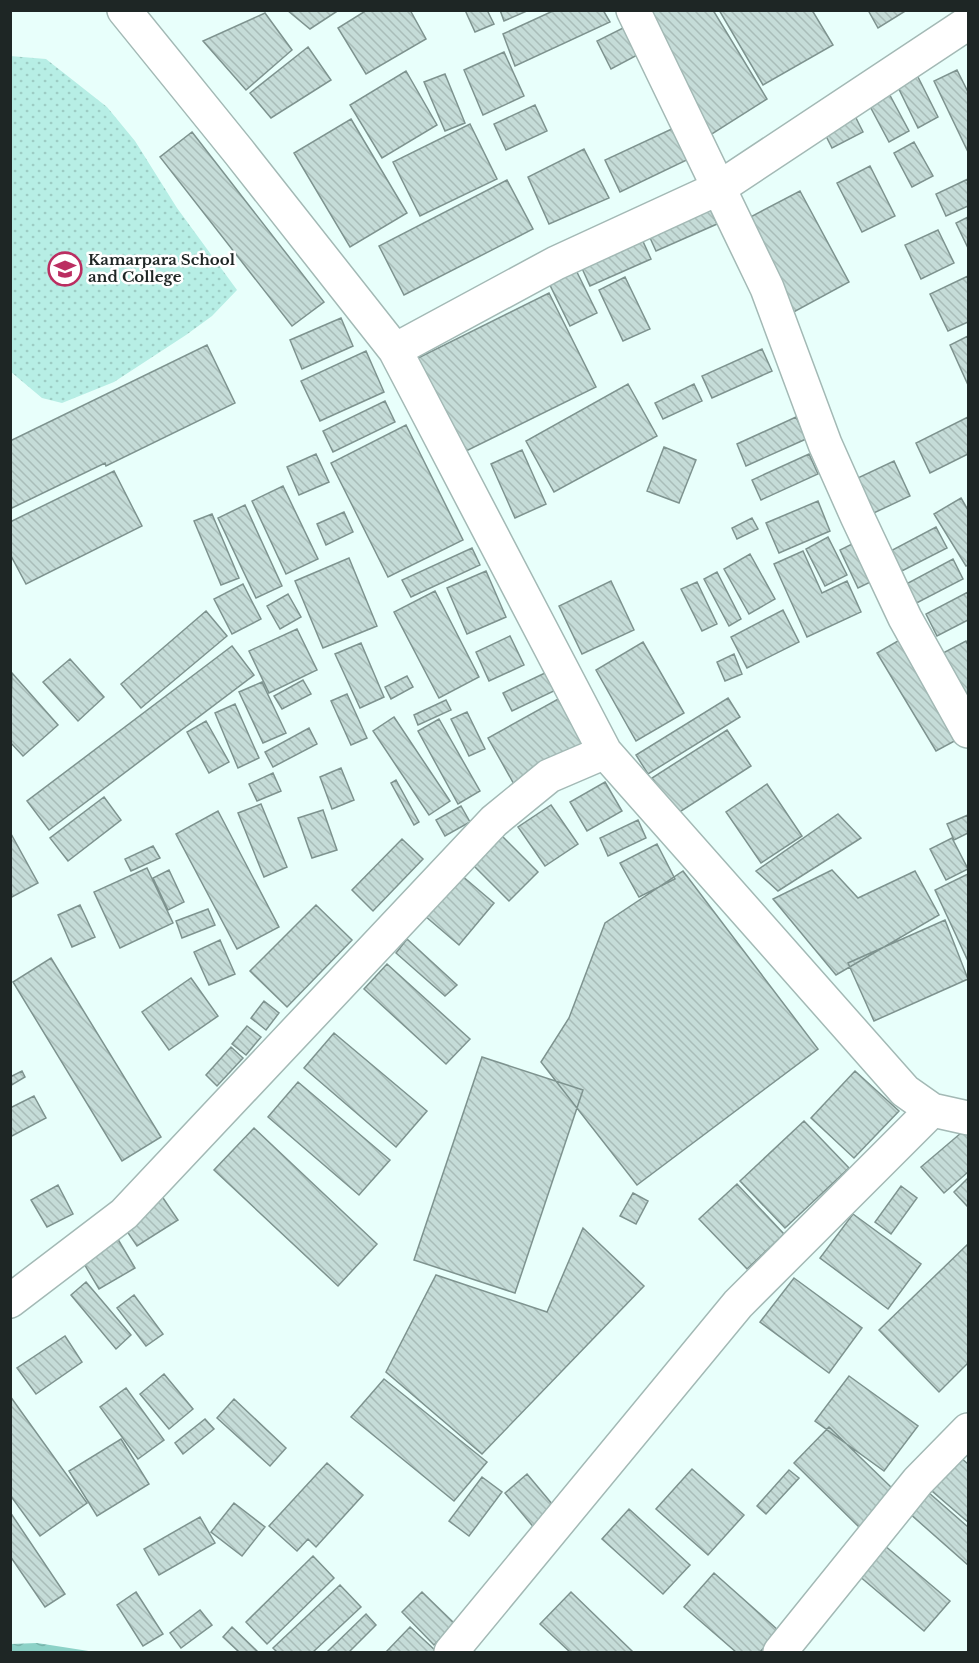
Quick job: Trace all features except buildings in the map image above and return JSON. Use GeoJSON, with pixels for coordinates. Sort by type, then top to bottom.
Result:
{"type":"FeatureCollection","features":[{"type":"Feature","properties":{"kind":"street"},"geometry":{"type":"LineString","coordinates":[[124,10],[232,142],[395,350],[605,752],[905,1091],[932,1110],[969,1118]]}},
{"type":"Feature","properties":{"kind":"street"},"geometry":{"type":"LineString","coordinates":[[633,10],[768,288],[825,444],[857,516],[905,618],[969,731]]}},
{"type":"Feature","properties":{"kind":"street"},"geometry":{"type":"LineString","coordinates":[[395,350],[556,263],[719,188],[969,23]]}},
{"type":"Feature","properties":{"kind":"street"},"geometry":{"type":"LineString","coordinates":[[10,1300],[124,1214],[494,821],[549,776],[605,752]]}},
{"type":"Feature","properties":{"kind":"street"},"geometry":{"type":"LineString","coordinates":[[451,1653],[738,1304],[932,1110]]}},
{"type":"Feature","properties":{"kind":"street"},"geometry":{"type":"LineString","coordinates":[[780,1653],[918,1481],[969,1430]]}},
{"type":"Feature","properties":{"kind":"shaded area"},"geometry":{"type":"Polygon","coordinates":[[[10,56],[46,59],[107,107],[135,141],[177,208],[237,290],[212,316],[114,382],[62,403],[42,398],[11,372],[10,56]]]}},
{"type":"Feature","properties":{"kind":"water"},"geometry":{"type":"Polygon","coordinates":[[[37,1643],[95,1652],[11,1652],[11,1644],[37,1643]]]}},
{"type":"Feature","properties":{"kind":"place","name":"Kamarpara School and College"},"geometry":{"type":"Point","coordinates":[65,269]}}]}
